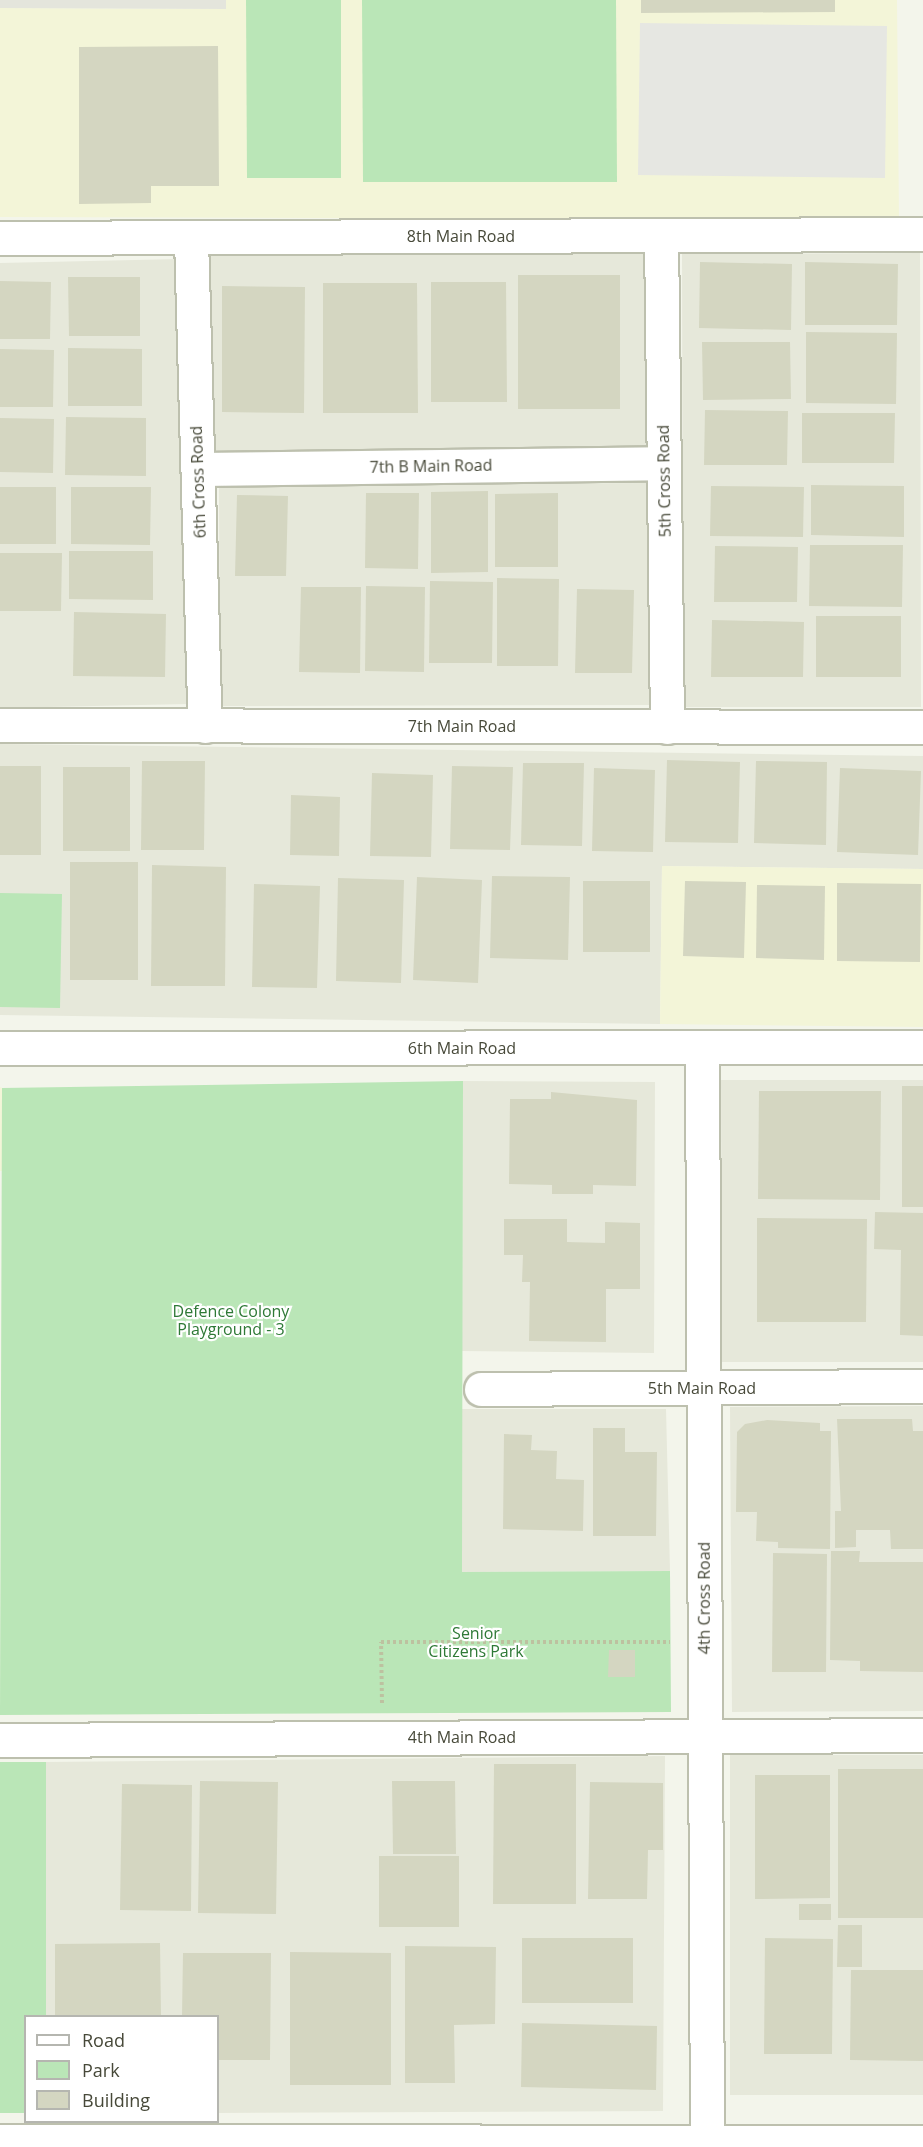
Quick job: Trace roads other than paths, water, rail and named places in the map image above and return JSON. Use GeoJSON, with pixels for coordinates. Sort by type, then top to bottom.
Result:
{"type":"FeatureCollection","features":[{"type":"Feature","properties":{"kind":"street","name":"8th Main Road"},"geometry":{"type":"LineString","coordinates":[[0,238],[923,234]]}},
{"type":"Feature","properties":{"kind":"street","name":"5th Cross Road"},"geometry":{"type":"LineString","coordinates":[[661,235],[667,727]]}},
{"type":"Feature","properties":{"kind":"street","name":"6th Cross Road"},"geometry":{"type":"LineString","coordinates":[[191,238],[205,726]]}},
{"type":"Feature","properties":{"kind":"street","name":"7th B Main Road"},"geometry":{"type":"LineString","coordinates":[[198,469],[664,463]]}},
{"type":"Feature","properties":{"kind":"street","name":"7th Main Road"},"geometry":{"type":"LineString","coordinates":[[0,725],[923,727]]}},
{"type":"Feature","properties":{"kind":"street","name":"6th Main Road"},"geometry":{"type":"LineString","coordinates":[[0,1048],[923,1047]]}},
{"type":"Feature","properties":{"kind":"street","name":"4th Cross Road"},"geometry":{"type":"LineString","coordinates":[[702,1048],[707,2144]]}},
{"type":"Feature","properties":{"kind":"street","name":"5th Main Road"},"geometry":{"type":"LineString","coordinates":[[482,1389],[923,1386]]}},
{"type":"Feature","properties":{"kind":"street","name":"4th Main Road"},"geometry":{"type":"LineString","coordinates":[[0,1740],[923,1735]]}},
{"type":"Feature","properties":{"kind":"street"},"geometry":{"type":"LineString","coordinates":[[0,2141],[707,2144],[923,2142]]}},
{"type":"Feature","properties":{"kind":"park label","name":"Defence Colony Playground - 3"},"geometry":{"type":"Point","coordinates":[231,1320]}},
{"type":"Feature","properties":{"kind":"park label","name":"Senior Citizens Park"},"geometry":{"type":"Point","coordinates":[476,1642]}}]}
